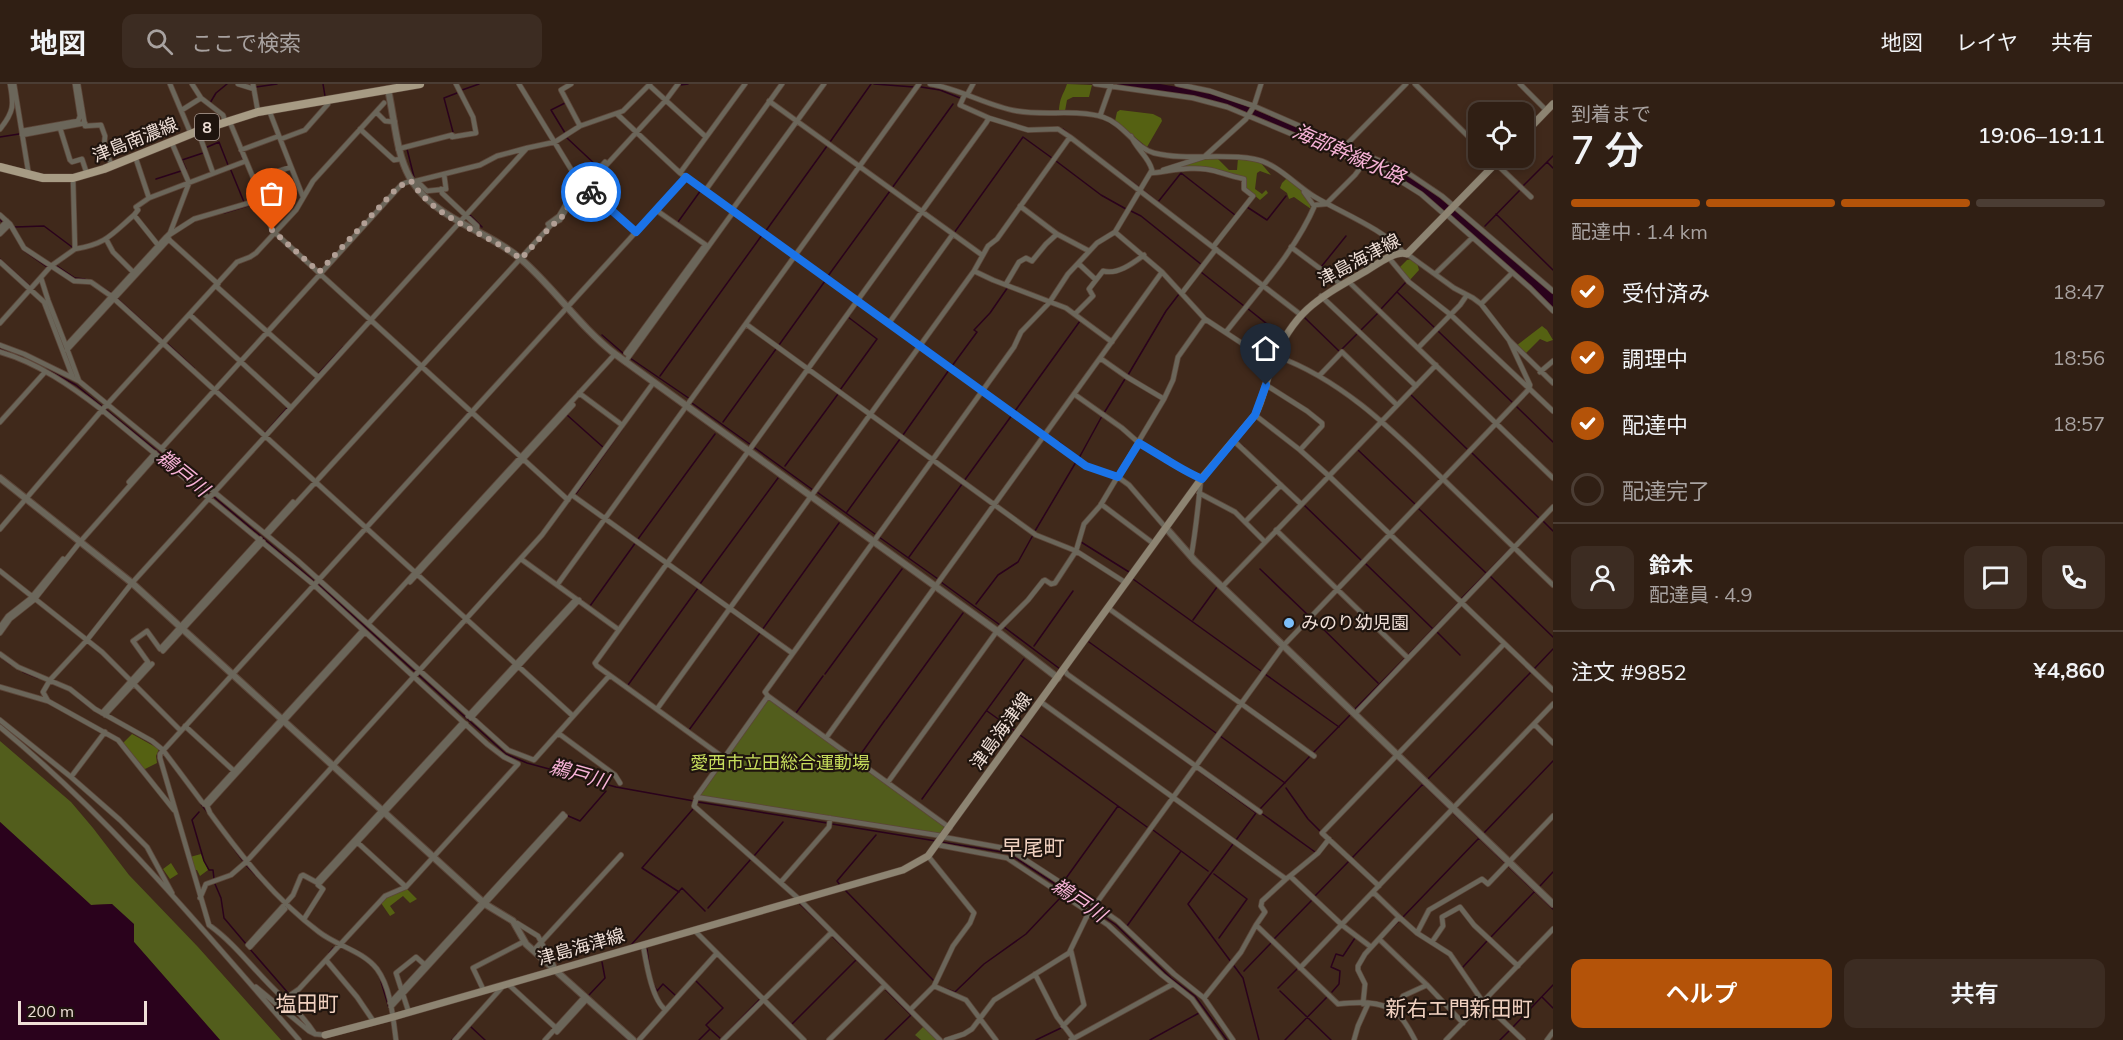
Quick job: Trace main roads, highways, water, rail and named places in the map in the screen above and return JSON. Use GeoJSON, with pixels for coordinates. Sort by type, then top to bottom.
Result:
{"type":"FeatureCollection","features":[{"type":"Feature","properties":{"kind":"main road","name":"津島南濃線"},"geometry":{"type":"LineString","coordinates":[[0,167],[29,176],[73,178],[112,166],[227,120],[387,87],[420,84]]}},
{"type":"Feature","properties":{"kind":"main road"},"geometry":{"type":"LineString","coordinates":[[1534,124],[1553,104]]}},
{"type":"Feature","properties":{"kind":"main road","name":"津島海津線"},"geometry":{"type":"LineString","coordinates":[[325,1035],[903,870],[928,856],[1154,544],[1197,494],[1202,479],[1255,415],[1272,363],[1287,333],[1301,315],[1322,296],[1389,258],[1405,253],[1452,207],[1487,168]]}},
{"type":"Feature","properties":{"kind":"water","name":"海部幹線水路"},"geometry":{"type":"Polygon","coordinates":[[[1107,84],[1160,84],[1227,98],[1405,173],[1429,189],[1542,284],[1553,294],[1553,307],[1446,212],[1408,183],[1226,105],[1107,84]]]}},
{"type":"Feature","properties":{"kind":"water"},"geometry":{"type":"Polygon","coordinates":[[[0,822],[91,905],[112,904],[134,924],[134,942],[220,1040],[0,1040],[0,822]]]}},
{"type":"Feature","properties":{"kind":"waterway"},"geometry":{"type":"LineString","coordinates":[[210,103],[216,93],[227,84]]}},
{"type":"Feature","properties":{"kind":"waterway"},"geometry":{"type":"LineString","coordinates":[[256,87],[277,84]]}},
{"type":"Feature","properties":{"kind":"waterway"},"geometry":{"type":"LineString","coordinates":[[323,84],[325,96]]}},
{"type":"Feature","properties":{"kind":"waterway"},"geometry":{"type":"LineString","coordinates":[[462,90],[479,84]]}},
{"type":"Feature","properties":{"kind":"waterway"},"geometry":{"type":"LineString","coordinates":[[680,85],[688,84]]}},
{"type":"Feature","properties":{"kind":"waterway"},"geometry":{"type":"LineString","coordinates":[[830,142],[871,84]]}},
{"type":"Feature","properties":{"kind":"waterway"},"geometry":{"type":"LineString","coordinates":[[874,84],[914,87]]}},
{"type":"Feature","properties":{"kind":"waterway"},"geometry":{"type":"LineString","coordinates":[[921,87],[940,90],[960,98]]}},
{"type":"Feature","properties":{"kind":"waterway"},"geometry":{"type":"LineString","coordinates":[[453,132],[444,98],[457,93]]}},
{"type":"Feature","properties":{"kind":"waterway"},"geometry":{"type":"LineString","coordinates":[[565,103],[551,110],[565,133]]}},
{"type":"Feature","properties":{"kind":"waterway"},"geometry":{"type":"LineString","coordinates":[[892,188],[953,104]]}},
{"type":"Feature","properties":{"kind":"waterway"},"geometry":{"type":"LineString","coordinates":[[1063,129],[1072,136]]}},
{"type":"Feature","properties":{"kind":"waterway"},"geometry":{"type":"LineString","coordinates":[[0,137],[19,134]]}},
{"type":"Feature","properties":{"kind":"waterway"},"geometry":{"type":"LineString","coordinates":[[954,233],[1023,137],[1052,158]]}},
{"type":"Feature","properties":{"kind":"waterway"},"geometry":{"type":"LineString","coordinates":[[567,138],[598,167]]}},
{"type":"Feature","properties":{"kind":"waterway"},"geometry":{"type":"LineString","coordinates":[[1078,141],[1139,187]]}},
{"type":"Feature","properties":{"kind":"waterway"},"geometry":{"type":"LineString","coordinates":[[205,148],[219,142],[228,165]]}},
{"type":"Feature","properties":{"kind":"waterway"},"geometry":{"type":"LineString","coordinates":[[765,232],[827,146]]}},
{"type":"Feature","properties":{"kind":"waterway"},"geometry":{"type":"LineString","coordinates":[[407,149],[414,177]]}},
{"type":"Feature","properties":{"kind":"waterway"},"geometry":{"type":"LineString","coordinates":[[240,152],[243,160]]}},
{"type":"Feature","properties":{"kind":"waterway"},"geometry":{"type":"LineString","coordinates":[[186,169],[182,160],[203,153]]}},
{"type":"Feature","properties":{"kind":"waterway"},"geometry":{"type":"LineString","coordinates":[[1553,156],[1547,162],[1553,168]]}},
{"type":"Feature","properties":{"kind":"waterway"},"geometry":{"type":"LineString","coordinates":[[1056,161],[1101,195],[1126,209]]}},
{"type":"Feature","properties":{"kind":"waterway"},"geometry":{"type":"LineString","coordinates":[[1523,186],[1547,162]]}},
{"type":"Feature","properties":{"kind":"waterway"},"geometry":{"type":"LineString","coordinates":[[230,168],[244,202]]}},
{"type":"Feature","properties":{"kind":"waterway"},"geometry":{"type":"LineString","coordinates":[[156,179],[181,171]]}},
{"type":"Feature","properties":{"kind":"waterway"},"geometry":{"type":"LineString","coordinates":[[1143,190],[1158,202],[1181,173],[1235,215]]}},
{"type":"Feature","properties":{"kind":"waterway"},"geometry":{"type":"LineString","coordinates":[[678,222],[701,190]]}},
{"type":"Feature","properties":{"kind":"waterway"},"geometry":{"type":"LineString","coordinates":[[708,190],[732,207]]}},
{"type":"Feature","properties":{"kind":"waterway"},"geometry":{"type":"LineString","coordinates":[[1485,226],[1520,190]]}},
{"type":"Feature","properties":{"kind":"waterway"},"geometry":{"type":"LineString","coordinates":[[828,276],[890,191]]}},
{"type":"Feature","properties":{"kind":"waterway"},"geometry":{"type":"LineString","coordinates":[[1247,207],[1267,220],[1286,196]]}},
{"type":"Feature","properties":{"kind":"waterway"},"geometry":{"type":"LineString","coordinates":[[224,213],[254,204]]}},
{"type":"Feature","properties":{"kind":"waterway"},"geometry":{"type":"LineString","coordinates":[[736,210],[764,230]]}},
{"type":"Feature","properties":{"kind":"waterway"},"geometry":{"type":"LineString","coordinates":[[1131,211],[1141,216],[1202,265]]}},
{"type":"Feature","properties":{"kind":"waterway"},"geometry":{"type":"LineString","coordinates":[[1496,214],[1553,270]]}},
{"type":"Feature","properties":{"kind":"waterway"},"geometry":{"type":"LineString","coordinates":[[470,215],[482,227]]}},
{"type":"Feature","properties":{"kind":"waterway"},"geometry":{"type":"LineString","coordinates":[[15,227],[44,226],[72,247]]}},
{"type":"Feature","properties":{"kind":"waterway"},"geometry":{"type":"LineString","coordinates":[[766,231],[795,252]]}},
{"type":"Feature","properties":{"kind":"waterway"},"geometry":{"type":"LineString","coordinates":[[660,376],[762,235]]}},
{"type":"Feature","properties":{"kind":"waterway"},"geometry":{"type":"LineString","coordinates":[[1321,267],[1346,236]]}},
{"type":"Feature","properties":{"kind":"waterway"},"geometry":{"type":"LineString","coordinates":[[23,250],[47,267]]}},
{"type":"Feature","properties":{"kind":"waterway"},"geometry":{"type":"LineString","coordinates":[[799,255],[857,297]]}},
{"type":"Feature","properties":{"kind":"waterway"},"geometry":{"type":"LineString","coordinates":[[0,259],[30,286]]}},
{"type":"Feature","properties":{"kind":"waterway"},"geometry":{"type":"LineString","coordinates":[[57,266],[75,278],[85,279]]}},
{"type":"Feature","properties":{"kind":"waterway"},"geometry":{"type":"LineString","coordinates":[[1201,272],[1244,306]]}},
{"type":"Feature","properties":{"kind":"waterway"},"geometry":{"type":"LineString","coordinates":[[779,345],[825,281]]}},
{"type":"Feature","properties":{"kind":"waterway"},"geometry":{"type":"LineString","coordinates":[[1381,309],[1406,282]]}},
{"type":"Feature","properties":{"kind":"waterway"},"geometry":{"type":"LineString","coordinates":[[100,286],[111,293]]}},
{"type":"Feature","properties":{"kind":"waterway"},"geometry":{"type":"LineString","coordinates":[[952,366],[977,332],[974,330],[990,313],[1008,287]]}},
{"type":"Feature","properties":{"kind":"waterway"},"geometry":{"type":"LineString","coordinates":[[1397,292],[1436,329]]}},
{"type":"Feature","properties":{"kind":"waterway"},"geometry":{"type":"LineString","coordinates":[[1128,375],[1166,311],[1179,294]]}},
{"type":"Feature","properties":{"kind":"waterway"},"geometry":{"type":"LineString","coordinates":[[118,299],[163,340]]}},
{"type":"Feature","properties":{"kind":"waterway"},"geometry":{"type":"LineString","coordinates":[[862,301],[888,320]]}},
{"type":"Feature","properties":{"kind":"waterway"},"geometry":{"type":"LineString","coordinates":[[1247,308],[1282,336]]}},
{"type":"Feature","properties":{"kind":"waterway"},"geometry":{"type":"LineString","coordinates":[[1360,331],[1378,313]]}},
{"type":"Feature","properties":{"kind":"waterway"},"geometry":{"type":"LineString","coordinates":[[840,390],[877,339],[848,317]]}},
{"type":"Feature","properties":{"kind":"waterway"},"geometry":{"type":"LineString","coordinates":[[1305,318],[1340,352]]}},
{"type":"Feature","properties":{"kind":"waterway"},"geometry":{"type":"LineString","coordinates":[[1015,411],[1080,321]]}},
{"type":"Feature","properties":{"kind":"waterway"},"geometry":{"type":"LineString","coordinates":[[892,323],[919,342]]}},
{"type":"Feature","properties":{"kind":"waterway"},"geometry":{"type":"LineString","coordinates":[[57,329],[63,344]]}},
{"type":"Feature","properties":{"kind":"waterway"},"geometry":{"type":"LineString","coordinates":[[1438,331],[1513,403]]}},
{"type":"Feature","properties":{"kind":"waterway"},"geometry":{"type":"LineString","coordinates":[[1342,349],[1358,333]]}},
{"type":"Feature","properties":{"kind":"waterway"},"geometry":{"type":"LineString","coordinates":[[602,335],[624,354]]}},
{"type":"Feature","properties":{"kind":"waterway"},"geometry":{"type":"LineString","coordinates":[[168,344],[194,368]]}},
{"type":"Feature","properties":{"kind":"waterway"},"geometry":{"type":"LineString","coordinates":[[924,345],[982,387]]}},
{"type":"Feature","properties":{"kind":"waterway"},"geometry":{"type":"LineString","coordinates":[[318,374],[343,347]]}},
{"type":"Feature","properties":{"kind":"waterway","name":"鵜戸川"},"geometry":{"type":"LineString","coordinates":[[0,349],[33,362],[76,385],[210,494]]}},
{"type":"Feature","properties":{"kind":"waterway"},"geometry":{"type":"LineString","coordinates":[[64,349],[75,376]]}},
{"type":"Feature","properties":{"kind":"waterway"},"geometry":{"type":"LineString","coordinates":[[723,422],[776,349]]}},
{"type":"Feature","properties":{"kind":"waterway"},"geometry":{"type":"LineString","coordinates":[[630,358],[690,399]]}},
{"type":"Feature","properties":{"kind":"waterway"},"geometry":{"type":"LineString","coordinates":[[903,435],[949,370]]}},
{"type":"Feature","properties":{"kind":"waterway"},"geometry":{"type":"LineString","coordinates":[[291,405],[315,378]]}},
{"type":"Feature","properties":{"kind":"waterway"},"geometry":{"type":"LineString","coordinates":[[1104,413],[1125,379]]}},
{"type":"Feature","properties":{"kind":"waterway"},"geometry":{"type":"LineString","coordinates":[[219,391],[229,400]]}},
{"type":"Feature","properties":{"kind":"waterway"},"geometry":{"type":"LineString","coordinates":[[986,391],[1043,431]]}},
{"type":"Feature","properties":{"kind":"waterway"},"geometry":{"type":"LineString","coordinates":[[785,466],[838,394]]}},
{"type":"Feature","properties":{"kind":"waterway"},"geometry":{"type":"LineString","coordinates":[[1410,394],[1467,449]]}},
{"type":"Feature","properties":{"kind":"waterway"},"geometry":{"type":"LineString","coordinates":[[692,403],[751,445]]}},
{"type":"Feature","properties":{"kind":"waterway"},"geometry":{"type":"LineString","coordinates":[[1517,407],[1553,442]]}},
{"type":"Feature","properties":{"kind":"waterway"},"geometry":{"type":"LineString","coordinates":[[264,432],[287,408]]}},
{"type":"Feature","properties":{"kind":"waterway"},"geometry":{"type":"LineString","coordinates":[[367,524],[468,413]]}},
{"type":"Feature","properties":{"kind":"waterway"},"geometry":{"type":"LineString","coordinates":[[567,415],[604,448]]}},
{"type":"Feature","properties":{"kind":"waterway"},"geometry":{"type":"LineString","coordinates":[[964,481],[1012,415]]}},
{"type":"Feature","properties":{"kind":"waterway"},"geometry":{"type":"LineString","coordinates":[[1079,458],[1102,416]]}},
{"type":"Feature","properties":{"kind":"waterway"},"geometry":{"type":"LineString","coordinates":[[575,495],[623,428]]}},
{"type":"Feature","properties":{"kind":"waterway"},"geometry":{"type":"LineString","coordinates":[[638,539],[715,434]]}},
{"type":"Feature","properties":{"kind":"waterway"},"geometry":{"type":"LineString","coordinates":[[1048,435],[1053,439]]}},
{"type":"Feature","properties":{"kind":"waterway"},"geometry":{"type":"LineString","coordinates":[[847,512],[900,439]]}},
{"type":"Feature","properties":{"kind":"waterway"},"geometry":{"type":"LineString","coordinates":[[1059,442],[1077,456]]}},
{"type":"Feature","properties":{"kind":"waterway"},"geometry":{"type":"LineString","coordinates":[[1238,442],[1244,447]]}},
{"type":"Feature","properties":{"kind":"waterway"},"geometry":{"type":"LineString","coordinates":[[755,448],[813,490]]}},
{"type":"Feature","properties":{"kind":"waterway"},"geometry":{"type":"LineString","coordinates":[[1358,450],[1415,504]]}},
{"type":"Feature","properties":{"kind":"waterway"},"geometry":{"type":"LineString","coordinates":[[1472,453],[1539,518]]}},
{"type":"Feature","properties":{"kind":"waterway"},"geometry":{"type":"LineString","coordinates":[[1035,531],[1076,462]]}},
{"type":"Feature","properties":{"kind":"waterway"},"geometry":{"type":"LineString","coordinates":[[700,584],[778,478]]}},
{"type":"Feature","properties":{"kind":"waterway"},"geometry":{"type":"LineString","coordinates":[[909,557],[962,484]]}},
{"type":"Feature","properties":{"kind":"waterway"},"geometry":{"type":"LineString","coordinates":[[817,492],[875,534]]}},
{"type":"Feature","properties":{"kind":"waterway","name":"鵜戸川"},"geometry":{"type":"LineString","coordinates":[[214,497],[319,585],[506,754],[527,763],[616,787],[694,801]]}},
{"type":"Feature","properties":{"kind":"waterway"},"geometry":{"type":"LineString","coordinates":[[1304,505],[1361,560]]}},
{"type":"Feature","properties":{"kind":"waterway"},"geometry":{"type":"LineString","coordinates":[[1419,509],[1486,573]]}},
{"type":"Feature","properties":{"kind":"waterway"},"geometry":{"type":"LineString","coordinates":[[1543,521],[1553,531]]}},
{"type":"Feature","properties":{"kind":"waterway"},"geometry":{"type":"LineString","coordinates":[[762,630],[839,523]]}},
{"type":"Feature","properties":{"kind":"waterway"},"geometry":{"type":"LineString","coordinates":[[976,604],[998,575],[1018,562],[1033,535]]}},
{"type":"Feature","properties":{"kind":"waterway"},"geometry":{"type":"LineString","coordinates":[[879,537],[938,579]]}},
{"type":"Feature","properties":{"kind":"waterway"},"geometry":{"type":"LineString","coordinates":[[590,606],[636,542]]}},
{"type":"Feature","properties":{"kind":"waterway"},"geometry":{"type":"LineString","coordinates":[[1081,542],[1129,572]]}},
{"type":"Feature","properties":{"kind":"waterway"},"geometry":{"type":"LineString","coordinates":[[1461,599],[1511,548]]}},
{"type":"Feature","properties":{"kind":"waterway"},"geometry":{"type":"LineString","coordinates":[[1366,564],[1433,629]]}},
{"type":"Feature","properties":{"kind":"waterway"},"geometry":{"type":"LineString","coordinates":[[825,674],[902,569]]}},
{"type":"Feature","properties":{"kind":"waterway"},"geometry":{"type":"LineString","coordinates":[[1260,569],[1309,616]]}},
{"type":"Feature","properties":{"kind":"waterway"},"geometry":{"type":"LineString","coordinates":[[1490,576],[1553,637]]}},
{"type":"Feature","properties":{"kind":"waterway"},"geometry":{"type":"LineString","coordinates":[[1133,579],[1261,671]]}},
{"type":"Feature","properties":{"kind":"waterway"},"geometry":{"type":"LineString","coordinates":[[941,582],[1000,625]]}},
{"type":"Feature","properties":{"kind":"waterway"},"geometry":{"type":"LineString","coordinates":[[1193,620],[1217,587]]}},
{"type":"Feature","properties":{"kind":"waterway"},"geometry":{"type":"LineString","coordinates":[[628,685],[698,588]]}},
{"type":"Feature","properties":{"kind":"waterway"},"geometry":{"type":"LineString","coordinates":[[1034,646],[1073,591]]}},
{"type":"Feature","properties":{"kind":"waterway"},"geometry":{"type":"LineString","coordinates":[[1408,655],[1458,603]]}},
{"type":"Feature","properties":{"kind":"waterway"},"geometry":{"type":"LineString","coordinates":[[886,719],[963,613]]}},
{"type":"Feature","properties":{"kind":"waterway"},"geometry":{"type":"LineString","coordinates":[[1313,619],[1378,683]]}},
{"type":"Feature","properties":{"kind":"waterway"},"geometry":{"type":"LineString","coordinates":[[1004,627],[1060,669]]}},
{"type":"Feature","properties":{"kind":"waterway"},"geometry":{"type":"LineString","coordinates":[[1437,632],[1460,655]]}},
{"type":"Feature","properties":{"kind":"waterway"},"geometry":{"type":"LineString","coordinates":[[689,730],[760,633]]}},
{"type":"Feature","properties":{"kind":"waterway"},"geometry":{"type":"LineString","coordinates":[[1089,642],[1216,733]]}},
{"type":"Feature","properties":{"kind":"waterway"},"geometry":{"type":"LineString","coordinates":[[1534,669],[1553,649]]}},
{"type":"Feature","properties":{"kind":"waterway"},"geometry":{"type":"LineString","coordinates":[[1355,709],[1405,658]]}},
{"type":"Feature","properties":{"kind":"waterway"},"geometry":{"type":"LineString","coordinates":[[3,659],[11,665]]}},
{"type":"Feature","properties":{"kind":"waterway"},"geometry":{"type":"LineString","coordinates":[[922,799],[1024,659]]}},
{"type":"Feature","properties":{"kind":"waterway"},"geometry":{"type":"LineString","coordinates":[[23,672],[38,678]]}},
{"type":"Feature","properties":{"kind":"waterway"},"geometry":{"type":"LineString","coordinates":[[1428,779],[1531,672]]}},
{"type":"Feature","properties":{"kind":"waterway"},"geometry":{"type":"LineString","coordinates":[[1064,674],[1192,766]]}},
{"type":"Feature","properties":{"kind":"waterway"},"geometry":{"type":"LineString","coordinates":[[1265,674],[1339,727]]}},
{"type":"Feature","properties":{"kind":"waterway"},"geometry":{"type":"LineString","coordinates":[[796,713],[823,676]]}},
{"type":"Feature","properties":{"kind":"waterway"},"geometry":{"type":"LineString","coordinates":[[79,699],[92,709]]}},
{"type":"Feature","properties":{"kind":"waterway"},"geometry":{"type":"LineString","coordinates":[[987,711],[1015,731]]}},
{"type":"Feature","properties":{"kind":"waterway"},"geometry":{"type":"LineString","coordinates":[[1313,753],[1350,715]]}},
{"type":"Feature","properties":{"kind":"waterway"},"geometry":{"type":"LineString","coordinates":[[858,758],[885,720]]}},
{"type":"Feature","properties":{"kind":"waterway"},"geometry":{"type":"LineString","coordinates":[[1020,735],[1147,827]]}},
{"type":"Feature","properties":{"kind":"waterway"},"geometry":{"type":"LineString","coordinates":[[1220,736],[1285,783]]}},
{"type":"Feature","properties":{"kind":"waterway"},"geometry":{"type":"LineString","coordinates":[[1260,809],[1310,756]]}},
{"type":"Feature","properties":{"kind":"waterway"},"geometry":{"type":"LineString","coordinates":[[1398,760],[1449,809]]}},
{"type":"Feature","properties":{"kind":"waterway"},"geometry":{"type":"LineString","coordinates":[[1483,834],[1553,761]]}},
{"type":"Feature","properties":{"kind":"waterway"},"geometry":{"type":"LineString","coordinates":[[1196,769],[1256,813]]}},
{"type":"Feature","properties":{"kind":"waterway"},"geometry":{"type":"LineString","coordinates":[[1352,858],[1423,784]]}},
{"type":"Feature","properties":{"kind":"waterway"},"geometry":{"type":"LineString","coordinates":[[1286,788],[1308,819],[1321,832]]}},
{"type":"Feature","properties":{"kind":"waterway"},"geometry":{"type":"LineString","coordinates":[[566,815],[580,821],[606,791]]}},
{"type":"Feature","properties":{"kind":"waterway","name":"鵜戸川"},"geometry":{"type":"LineString","coordinates":[[698,802],[827,823]]}},
{"type":"Feature","properties":{"kind":"waterway"},"geometry":{"type":"LineString","coordinates":[[200,803],[208,813]]}},
{"type":"Feature","properties":{"kind":"waterway"},"geometry":{"type":"LineString","coordinates":[[1064,881],[1118,806]]}},
{"type":"Feature","properties":{"kind":"waterway"},"geometry":{"type":"LineString","coordinates":[[679,892],[642,868],[693,809]]}},
{"type":"Feature","properties":{"kind":"waterway"},"geometry":{"type":"LineString","coordinates":[[199,812],[192,820],[204,861],[209,870],[213,870],[214,879]]}},
{"type":"Feature","properties":{"kind":"waterway"},"geometry":{"type":"LineString","coordinates":[[1236,840],[1256,813]]}},
{"type":"Feature","properties":{"kind":"waterway"},"geometry":{"type":"LineString","coordinates":[[1261,813],[1315,852]]}},
{"type":"Feature","properties":{"kind":"waterway"},"geometry":{"type":"LineString","coordinates":[[1454,814],[1505,863]]}},
{"type":"Feature","properties":{"kind":"waterway"},"geometry":{"type":"LineString","coordinates":[[754,856],[783,822]]}},
{"type":"Feature","properties":{"kind":"waterway","name":"鵜戸川"},"geometry":{"type":"LineString","coordinates":[[832,824],[936,841]]}},
{"type":"Feature","properties":{"kind":"waterway"},"geometry":{"type":"LineString","coordinates":[[1153,830],[1208,871]]}},
{"type":"Feature","properties":{"kind":"waterway"},"geometry":{"type":"LineString","coordinates":[[840,885],[837,881],[876,835]]}},
{"type":"Feature","properties":{"kind":"waterway"},"geometry":{"type":"LineString","coordinates":[[1403,917],[1479,838]]}},
{"type":"Feature","properties":{"kind":"waterway","name":"鵜戸川"},"geometry":{"type":"LineString","coordinates":[[941,842],[1008,853],[1090,907]]}},
{"type":"Feature","properties":{"kind":"waterway"},"geometry":{"type":"LineString","coordinates":[[1233,844],[1188,904],[1243,978],[1259,1040]]}},
{"type":"Feature","properties":{"kind":"waterway"},"geometry":{"type":"LineString","coordinates":[[232,846],[243,861]]}},
{"type":"Feature","properties":{"kind":"waterway"},"geometry":{"type":"LineString","coordinates":[[1127,926],[1181,851]]}},
{"type":"Feature","properties":{"kind":"waterway"},"geometry":{"type":"LineString","coordinates":[[708,908],[751,859]]}},
{"type":"Feature","properties":{"kind":"waterway"},"geometry":{"type":"LineString","coordinates":[[1315,896],[1349,861]]}},
{"type":"Feature","properties":{"kind":"waterway"},"geometry":{"type":"LineString","coordinates":[[246,865],[263,883]]}},
{"type":"Feature","properties":{"kind":"waterway"},"geometry":{"type":"LineString","coordinates":[[1509,867],[1553,909]]}},
{"type":"Feature","properties":{"kind":"waterway"},"geometry":{"type":"LineString","coordinates":[[1540,886],[1553,872]]}},
{"type":"Feature","properties":{"kind":"waterway"},"geometry":{"type":"LineString","coordinates":[[1214,874],[1247,899],[1219,938]]}},
{"type":"Feature","properties":{"kind":"waterway"},"geometry":{"type":"LineString","coordinates":[[215,884],[221,898],[224,918],[246,944]]}},
{"type":"Feature","properties":{"kind":"waterway"},"geometry":{"type":"LineString","coordinates":[[631,945],[682,888],[705,911]]}},
{"type":"Feature","properties":{"kind":"waterway"},"geometry":{"type":"LineString","coordinates":[[845,890],[934,981]]}},
{"type":"Feature","properties":{"kind":"waterway"},"geometry":{"type":"LineString","coordinates":[[1491,937],[1535,891]]}},
{"type":"Feature","properties":{"kind":"waterway"},"geometry":{"type":"LineString","coordinates":[[941,987],[955,992],[984,964],[1026,934],[1061,897]]}},
{"type":"Feature","properties":{"kind":"waterway"},"geometry":{"type":"LineString","coordinates":[[1274,939],[1312,900]]}},
{"type":"Feature","properties":{"kind":"waterway"},"geometry":{"type":"LineString","coordinates":[[800,904],[827,930]]}},
{"type":"Feature","properties":{"kind":"waterway","name":"鵜戸川"},"geometry":{"type":"LineString","coordinates":[[1094,910],[1116,925],[1171,978],[1195,996],[1227,1040]]}},
{"type":"Feature","properties":{"kind":"waterway"},"geometry":{"type":"LineString","coordinates":[[1391,929],[1399,921]]}},
{"type":"Feature","properties":{"kind":"waterway"},"geometry":{"type":"LineString","coordinates":[[833,937],[882,985]]}},
{"type":"Feature","properties":{"kind":"waterway"},"geometry":{"type":"LineString","coordinates":[[1332,992],[1339,984],[1340,971],[1331,967],[1336,954],[1343,956],[1355,938]]}},
{"type":"Feature","properties":{"kind":"waterway"},"geometry":{"type":"LineString","coordinates":[[1463,967],[1487,941]]}},
{"type":"Feature","properties":{"kind":"waterway"},"geometry":{"type":"LineString","coordinates":[[1244,971],[1271,943]]}},
{"type":"Feature","properties":{"kind":"waterway"},"geometry":{"type":"LineString","coordinates":[[249,948],[289,994]]}},
{"type":"Feature","properties":{"kind":"waterway"},"geometry":{"type":"LineString","coordinates":[[329,953],[333,948]]}},
{"type":"Feature","properties":{"kind":"waterway"},"geometry":{"type":"LineString","coordinates":[[647,949],[650,972]]}},
{"type":"Feature","properties":{"kind":"waterway"},"geometry":{"type":"LineString","coordinates":[[792,1024],[856,960]]}},
{"type":"Feature","properties":{"kind":"waterway"},"geometry":{"type":"LineString","coordinates":[[589,995],[605,978],[602,962]]}},
{"type":"Feature","properties":{"kind":"waterway"},"geometry":{"type":"LineString","coordinates":[[1278,988],[1297,969]]}},
{"type":"Feature","properties":{"kind":"waterway"},"geometry":{"type":"LineString","coordinates":[[379,975],[389,1008]]}},
{"type":"Feature","properties":{"kind":"waterway"},"geometry":{"type":"LineString","coordinates":[[696,981],[723,1008],[706,1025],[710,1029],[699,1040]]}},
{"type":"Feature","properties":{"kind":"waterway"},"geometry":{"type":"LineString","coordinates":[[654,985],[657,991],[663,984],[675,995]]}},
{"type":"Feature","properties":{"kind":"waterway"},"geometry":{"type":"LineString","coordinates":[[1513,1027],[1553,985]]}},
{"type":"Feature","properties":{"kind":"waterway"},"geometry":{"type":"LineString","coordinates":[[885,989],[911,1015],[885,1040]]}},
{"type":"Feature","properties":{"kind":"waterway"},"geometry":{"type":"LineString","coordinates":[[1280,991],[1331,1040]]}},
{"type":"Feature","properties":{"kind":"waterway"},"geometry":{"type":"LineString","coordinates":[[1285,1040],[1327,997]]}},
{"type":"Feature","properties":{"kind":"waterway"},"geometry":{"type":"LineString","coordinates":[[1542,997],[1553,1008]]}},
{"type":"Feature","properties":{"kind":"waterway"},"geometry":{"type":"LineString","coordinates":[[710,1029],[721,1039],[760,999]]}},
{"type":"Feature","properties":{"kind":"waterway"},"geometry":{"type":"LineString","coordinates":[[1150,1040],[1199,1013]]}},
{"type":"Feature","properties":{"kind":"waterway"},"geometry":{"type":"LineString","coordinates":[[605,1019],[628,1040]]}},
{"type":"Feature","properties":{"kind":"waterway"},"geometry":{"type":"LineString","coordinates":[[471,1027],[485,1040]]}},
{"type":"Feature","properties":{"kind":"waterway"},"geometry":{"type":"LineString","coordinates":[[1036,1040],[1061,1028]]}},
{"type":"Feature","properties":{"kind":"waterway"},"geometry":{"type":"LineString","coordinates":[[1500,1040],[1510,1030]]}},
{"type":"Feature","properties":{"kind":"waterway"},"geometry":{"type":"LineString","coordinates":[[452,1040],[457,1034]]}},
{"type":"Feature","properties":{"kind":"place","name":"みのり幼児園"},"geometry":{"type":"Point","coordinates":[1289,623]}},
{"type":"Feature","properties":{"kind":"district","name":"早尾町"},"geometry":{"type":"Point","coordinates":[1033,848]}},
{"type":"Feature","properties":{"kind":"district","name":"塩田町"},"geometry":{"type":"Point","coordinates":[307,1004]}},
{"type":"Feature","properties":{"kind":"district","name":"新右エ門新田町"},"geometry":{"type":"Point","coordinates":[1459,1009]}},
{"type":"Feature","properties":{"kind":"park label","name":"愛西市立田総合運動場"},"geometry":{"type":"Point","coordinates":[780,763]}}]}
